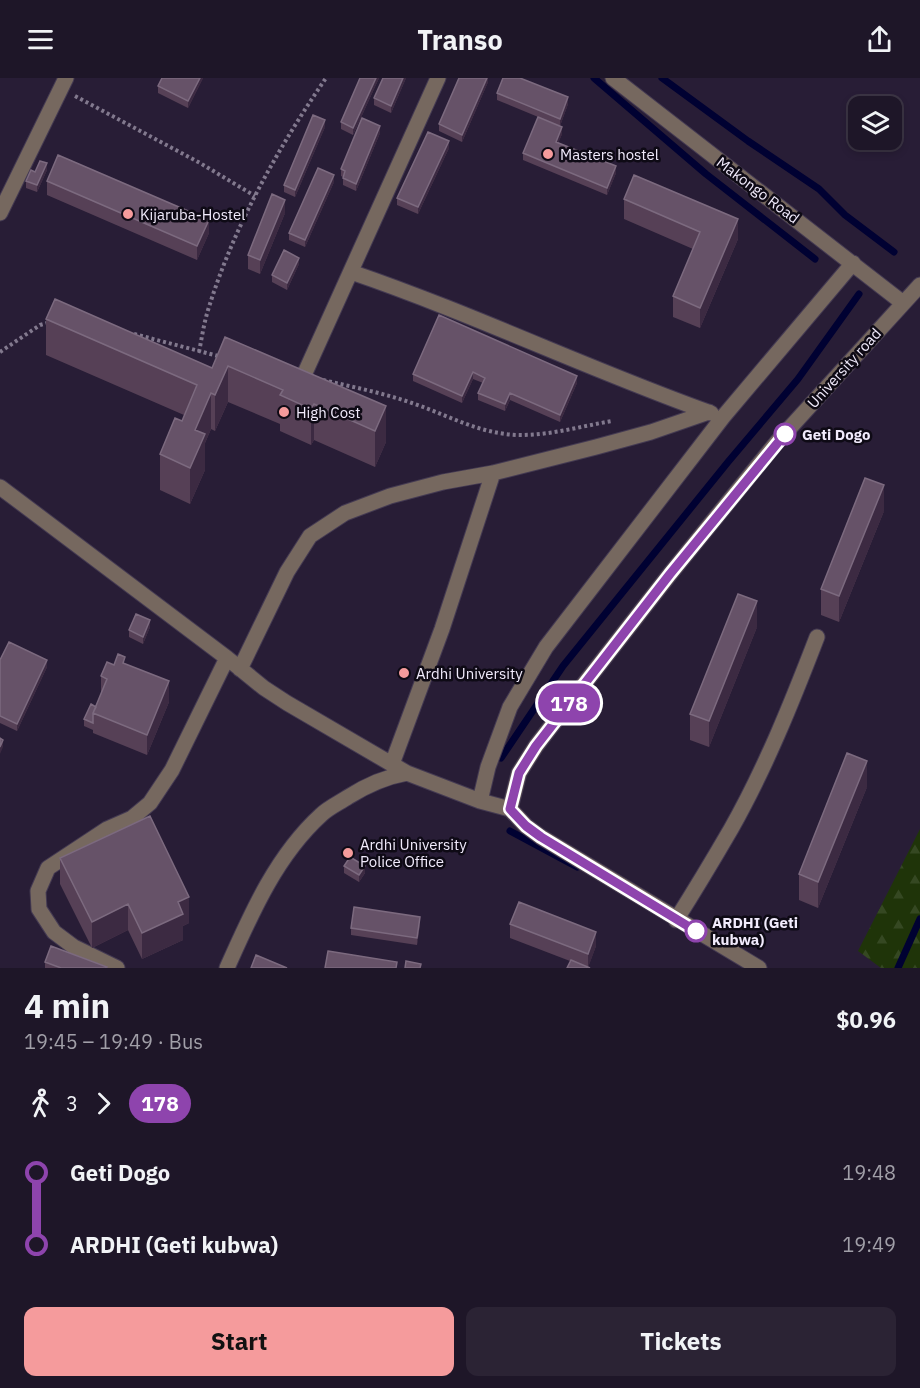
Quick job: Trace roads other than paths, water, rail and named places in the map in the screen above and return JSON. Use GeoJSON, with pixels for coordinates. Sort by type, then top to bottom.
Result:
{"type":"FeatureCollection","features":[{"type":"Feature","properties":{"kind":"street"},"geometry":{"type":"LineString","coordinates":[[304,375],[438,78]]}},
{"type":"Feature","properties":{"kind":"street","name":"Makongo Road"},"geometry":{"type":"LineString","coordinates":[[614,78],[903,303]]}},
{"type":"Feature","properties":{"kind":"street"},"geometry":{"type":"LineString","coordinates":[[0,213],[36,143],[63,83]]}},
{"type":"Feature","properties":{"kind":"street"},"geometry":{"type":"LineString","coordinates":[[480,801],[492,756],[510,707],[546,647],[723,417],[853,263]]}},
{"type":"Feature","properties":{"kind":"street"},"geometry":{"type":"LineString","coordinates":[[351,272],[474,317],[566,357],[723,417]]}},
{"type":"Feature","properties":{"kind":"street","name":"University road"},"geometry":{"type":"LineString","coordinates":[[510,809],[519,773],[536,746],[677,565],[777,442],[920,285]]}},
{"type":"Feature","properties":{"kind":"street"},"geometry":{"type":"LineString","coordinates":[[240,669],[287,572],[310,536],[345,513],[390,496],[444,482],[493,473],[651,432],[708,412]]}},
{"type":"Feature","properties":{"kind":"street"},"geometry":{"type":"LineString","coordinates":[[392,764],[442,629],[493,473]]}},
{"type":"Feature","properties":{"kind":"street"},"geometry":{"type":"LineString","coordinates":[[0,487],[287,703],[407,772],[480,801],[510,809],[526,826],[541,837],[759,968]]}},
{"type":"Feature","properties":{"kind":"street"},"geometry":{"type":"LineString","coordinates":[[676,920],[731,828],[750,790],[779,730],[817,637]]}},
{"type":"Feature","properties":{"kind":"street"},"geometry":{"type":"LineString","coordinates":[[117,968],[74,947],[54,932],[39,909],[38,891],[48,868],[107,829],[132,819],[150,803],[172,770],[227,658]]}},
{"type":"Feature","properties":{"kind":"street"},"geometry":{"type":"LineString","coordinates":[[227,968],[254,907],[283,859],[321,814],[367,785],[387,776],[407,772]]}},
{"type":"Feature","properties":{"kind":"waterway"},"geometry":{"type":"LineString","coordinates":[[594,78],[706,174],[815,259]]}},
{"type":"Feature","properties":{"kind":"waterway"},"geometry":{"type":"LineString","coordinates":[[662,78],[819,189],[845,215],[894,252]]}},
{"type":"Feature","properties":{"kind":"waterway"},"geometry":{"type":"LineString","coordinates":[[501,758],[563,666],[798,379],[859,294]]}},
{"type":"Feature","properties":{"kind":"waterway"},"geometry":{"type":"LineString","coordinates":[[510,831],[577,867]]}},
{"type":"Feature","properties":{"kind":"waterway"},"geometry":{"type":"LineString","coordinates":[[898,968],[920,919]]}},
{"type":"Feature","properties":{"kind":"place","name":"Masters hostel"},"geometry":{"type":"Point","coordinates":[548,154]}},
{"type":"Feature","properties":{"kind":"place","name":"Kijaruba-Hostel"},"geometry":{"type":"Point","coordinates":[128,214]}},
{"type":"Feature","properties":{"kind":"place","name":"High Cost"},"geometry":{"type":"Point","coordinates":[284,412]}},
{"type":"Feature","properties":{"kind":"place","name":"Geti Dogo"},"geometry":{"type":"Point","coordinates":[785,434]}},
{"type":"Feature","properties":{"kind":"place","name":"Ardhi University"},"geometry":{"type":"Point","coordinates":[404,673]}},
{"type":"Feature","properties":{"kind":"place","name":"Ardhi University Police Office"},"geometry":{"type":"Point","coordinates":[348,853]}},
{"type":"Feature","properties":{"kind":"place","name":"ARDHI (Geti kubwa)"},"geometry":{"type":"Point","coordinates":[696,931]}}]}
